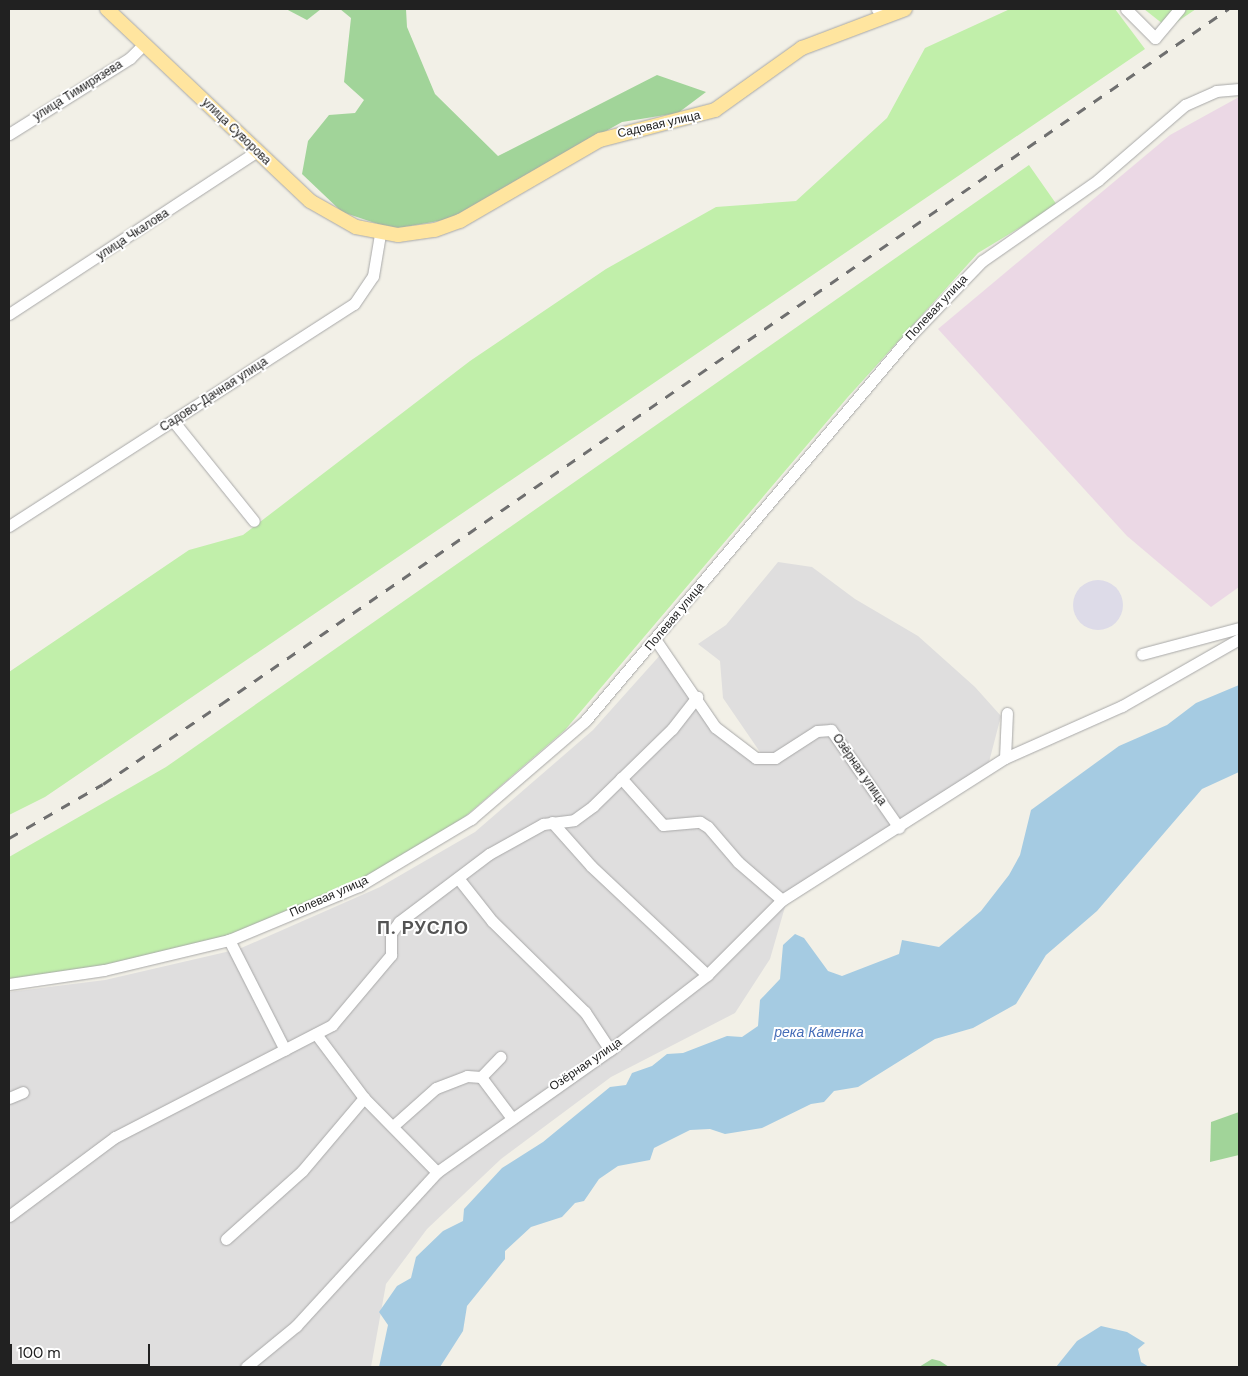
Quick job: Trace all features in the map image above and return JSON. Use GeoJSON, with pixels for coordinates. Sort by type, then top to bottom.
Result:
{"type":"FeatureCollection","features":[{"type":"Feature","properties":{"kind":"main road","name":"улица Суворова"},"geometry":{"type":"LineString","coordinates":[[107,9],[256,152],[325,211],[380,234]]}},
{"type":"Feature","properties":{"kind":"main road","name":"Садовая улица"},"geometry":{"type":"LineString","coordinates":[[380,234],[418,234],[443,227],[600,140],[715,110],[802,48],[879,12],[905,9]]}},
{"type":"Feature","properties":{"kind":"street"},"geometry":{"type":"LineString","coordinates":[[1126,9],[1155,38],[1178,9]]}},
{"type":"Feature","properties":{"kind":"street","name":"улица Тимирязева"},"geometry":{"type":"LineString","coordinates":[[9,134],[130,58],[144,44]]}},
{"type":"Feature","properties":{"kind":"street","name":"Полевая улица"},"geometry":{"type":"LineString","coordinates":[[9,984],[104,970],[229,940],[359,886],[471,819],[585,722],[911,335],[982,261],[1098,180],[1185,105],[1216,91],[1239,89]]}},
{"type":"Feature","properties":{"kind":"street","name":"улица Чкалова"},"geometry":{"type":"LineString","coordinates":[[9,314],[256,152]]}},
{"type":"Feature","properties":{"kind":"street","name":"Садово-Дачная улица"},"geometry":{"type":"LineString","coordinates":[[9,526],[174,422],[354,304],[373,276],[380,234]]}},
{"type":"Feature","properties":{"kind":"street"},"geometry":{"type":"LineString","coordinates":[[174,422],[254,521]]}},
{"type":"Feature","properties":{"kind":"street"},"geometry":{"type":"LineString","coordinates":[[1142,654],[1239,628]]}},
{"type":"Feature","properties":{"kind":"street"},"geometry":{"type":"LineString","coordinates":[[9,1216],[116,1137],[316,1034],[340,1017],[388,960],[391,932],[398,922],[489,854],[552,822],[574,820],[672,729],[697,697],[655,639]]}},
{"type":"Feature","properties":{"kind":"street","name":"Озёрная улица"},"geometry":{"type":"LineString","coordinates":[[246,1367],[296,1326],[437,1172],[511,1117],[610,1050],[707,974],[782,900],[899,828],[1005,758],[1122,706],[1239,639]]}},
{"type":"Feature","properties":{"kind":"street","name":"Озёрная улица"},"geometry":{"type":"LineString","coordinates":[[697,697],[714,726],[765,760],[817,731],[831,730],[899,828]]}},
{"type":"Feature","properties":{"kind":"street"},"geometry":{"type":"LineString","coordinates":[[1005,758],[1007,713]]}},
{"type":"Feature","properties":{"kind":"street"},"geometry":{"type":"LineString","coordinates":[[621,778],[663,826],[700,822],[708,826],[738,862],[782,900]]}},
{"type":"Feature","properties":{"kind":"street"},"geometry":{"type":"LineString","coordinates":[[552,822],[591,866],[707,974]]}},
{"type":"Feature","properties":{"kind":"street"},"geometry":{"type":"LineString","coordinates":[[458,878],[492,921],[585,1012],[610,1050]]}},
{"type":"Feature","properties":{"kind":"street"},"geometry":{"type":"LineString","coordinates":[[229,940],[285,1050]]}},
{"type":"Feature","properties":{"kind":"street"},"geometry":{"type":"LineString","coordinates":[[316,1034],[364,1098],[437,1172]]}},
{"type":"Feature","properties":{"kind":"street"},"geometry":{"type":"LineString","coordinates":[[481,1077],[500,1057]]}},
{"type":"Feature","properties":{"kind":"street"},"geometry":{"type":"LineString","coordinates":[[393,1126],[436,1088],[467,1076],[481,1077],[511,1117]]}},
{"type":"Feature","properties":{"kind":"street"},"geometry":{"type":"LineString","coordinates":[[9,1098],[23,1092]]}},
{"type":"Feature","properties":{"kind":"street"},"geometry":{"type":"LineString","coordinates":[[226,1239],[302,1171],[364,1098]]}},
{"type":"Feature","properties":{"kind":"shaded area"},"geometry":{"type":"Polygon","coordinates":[[[1239,97],[1239,587],[1211,607],[1127,536],[938,329],[1170,135],[1239,97]]]}},
{"type":"Feature","properties":{"kind":"shaded area"},"geometry":{"type":"Polygon","coordinates":[[[778,562],[812,567],[855,599],[918,636],[975,687],[1001,716],[989,762],[789,893],[770,959],[735,1013],[611,1077],[501,1159],[427,1229],[386,1284],[371,1367],[9,1367],[9,992],[105,980],[239,949],[380,887],[475,832],[593,730],[662,653],[712,729],[762,755],[723,698],[720,661],[698,644],[726,625],[778,562]]]}},
{"type":"Feature","properties":{"kind":"shaded area"},"geometry":{"type":"Polygon","coordinates":[[[1098,580],[1107,582],[1118,591],[1123,605],[1121,614],[1112,625],[1098,630],[1089,628],[1078,619],[1073,605],[1075,596],[1084,585],[1098,580]]]}},
{"type":"Feature","properties":{"kind":"green space"},"geometry":{"type":"Polygon","coordinates":[[[286,9],[321,9],[307,20],[286,9]]]}},
{"type":"Feature","properties":{"kind":"green space"},"geometry":{"type":"Polygon","coordinates":[[[340,9],[406,9],[407,27],[435,94],[498,156],[657,75],[706,92],[678,113],[622,122],[450,219],[393,229],[342,212],[302,174],[308,141],[329,115],[355,113],[364,100],[344,82],[351,18],[340,9]]]}},
{"type":"Feature","properties":{"kind":"green space"},"geometry":{"type":"Polygon","coordinates":[[[1010,9],[1115,9],[1145,49],[45,797],[9,815],[9,672],[189,550],[243,535],[470,361],[606,269],[716,207],[796,201],[887,118],[925,48],[1010,9]]]}},
{"type":"Feature","properties":{"kind":"green space"},"geometry":{"type":"Polygon","coordinates":[[[1144,9],[1196,9],[1168,28],[1144,9]]]}},
{"type":"Feature","properties":{"kind":"green space"},"geometry":{"type":"Polygon","coordinates":[[[1029,165],[1057,205],[978,253],[847,398],[565,730],[453,827],[355,883],[236,933],[107,967],[9,980],[9,857],[166,767],[1029,165]]]}},
{"type":"Feature","properties":{"kind":"green space"},"geometry":{"type":"Polygon","coordinates":[[[1239,1112],[1239,1155],[1210,1162],[1211,1122],[1239,1112]]]}},
{"type":"Feature","properties":{"kind":"green space"},"geometry":{"type":"Polygon","coordinates":[[[932,1359],[940,1361],[949,1367],[919,1367],[932,1359]]]}},
{"type":"Feature","properties":{"kind":"water","name":"река Каменка"},"geometry":{"type":"Polygon","coordinates":[[[1239,685],[1239,772],[1202,789],[1097,911],[1046,955],[1016,1004],[973,1028],[935,1039],[858,1087],[834,1091],[824,1102],[811,1104],[762,1128],[725,1134],[710,1129],[690,1130],[654,1148],[650,1160],[618,1166],[599,1179],[584,1201],[575,1203],[562,1217],[531,1227],[505,1251],[505,1259],[467,1306],[463,1331],[440,1367],[379,1367],[388,1325],[379,1312],[397,1286],[411,1278],[416,1257],[443,1231],[463,1221],[464,1209],[502,1168],[543,1142],[610,1087],[626,1085],[632,1073],[652,1066],[667,1054],[683,1053],[727,1036],[742,1037],[758,1026],[760,1000],[780,979],[783,945],[795,934],[804,938],[828,971],[842,976],[899,954],[902,940],[939,947],[981,911],[1009,875],[1020,855],[1031,810],[1119,746],[1167,725],[1196,703],[1239,685]]]}},
{"type":"Feature","properties":{"kind":"water"},"geometry":{"type":"Polygon","coordinates":[[[1101,1326],[1127,1332],[1145,1343],[1138,1349],[1141,1362],[1149,1367],[1056,1367],[1077,1341],[1101,1326]]]}},
{"type":"Feature","properties":{"kind":"railway"},"geometry":{"type":"LineString","coordinates":[[9,838],[103,784],[221,704],[1228,9]]}},
{"type":"Feature","properties":{"kind":"district","name":"П. РУСЛО"},"geometry":{"type":"Point","coordinates":[423,928]}}]}
